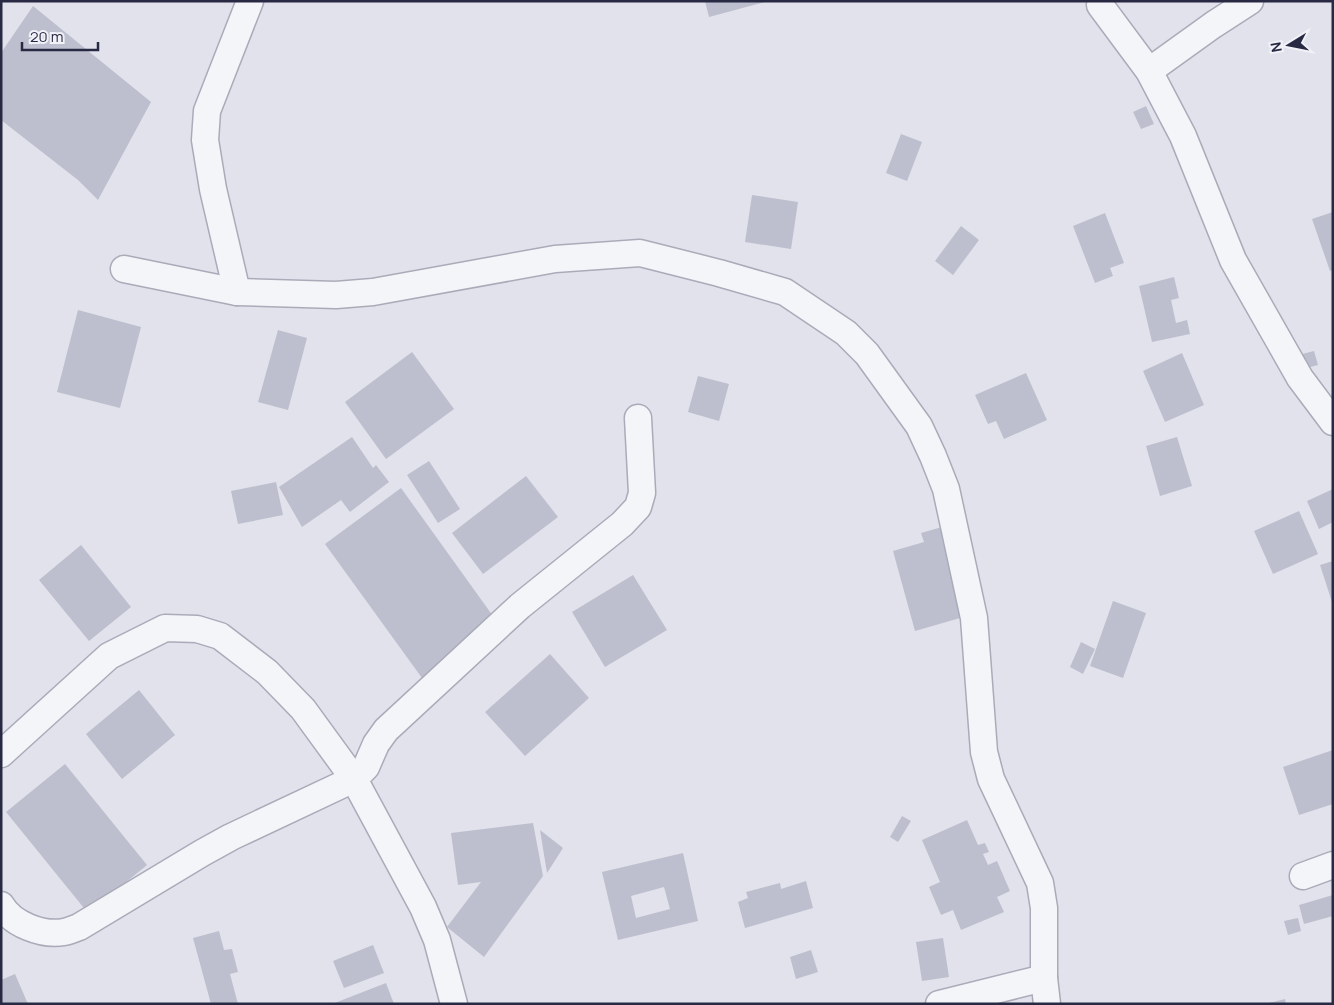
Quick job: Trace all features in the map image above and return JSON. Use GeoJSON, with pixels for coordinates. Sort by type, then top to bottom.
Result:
{"type":"FeatureCollection","features":[{"type":"Feature","properties":{"kind":"street"},"geometry":{"type":"LineString","coordinates":[[237,292],[213,189],[205,140],[207,111],[250,1]]}},
{"type":"Feature","properties":{"kind":"street"},"geometry":{"type":"LineString","coordinates":[[1149,71],[1250,1]]}},
{"type":"Feature","properties":{"kind":"street"},"geometry":{"type":"LineString","coordinates":[[1100,5],[1149,71],[1183,136],[1233,260],[1300,378],[1333,422]]}},
{"type":"Feature","properties":{"kind":"street"},"geometry":{"type":"LineString","coordinates":[[124,268],[237,292],[336,295],[373,292],[555,259],[640,253],[785,292],[846,333],[867,354],[919,426],[934,456],[946,489],[974,618],[984,752],[991,779],[1040,883],[1044,908],[1046,991],[939,1004]]}},
{"type":"Feature","properties":{"kind":"street"},"geometry":{"type":"LineString","coordinates":[[1,905],[12,919],[33,928],[48,932],[64,932],[79,927],[216,845],[354,779],[366,767],[376,744],[386,730],[520,606],[622,524],[638,508],[642,492],[638,418]]}},
{"type":"Feature","properties":{"kind":"street"},"geometry":{"type":"LineString","coordinates":[[1,754],[109,656],[165,628],[197,629],[220,636],[267,672],[303,709],[354,779],[424,907],[437,940],[454,1004]]}},
{"type":"Feature","properties":{"kind":"street"},"geometry":{"type":"LineString","coordinates":[[1303,876],[1333,865]]}},
{"type":"Feature","properties":{"kind":"building"},"geometry":{"type":"Polygon","coordinates":[[[705,1],[765,1],[765,2],[709,17],[705,1]]]}},
{"type":"Feature","properties":{"kind":"building"},"geometry":{"type":"Polygon","coordinates":[[[33,6],[151,102],[98,200],[78,180],[1,120],[1,53],[33,6]]]}},
{"type":"Feature","properties":{"kind":"building"},"geometry":{"type":"Polygon","coordinates":[[[1146,106],[1154,124],[1141,129],[1133,112],[1146,106]]]}},
{"type":"Feature","properties":{"kind":"building"},"geometry":{"type":"Polygon","coordinates":[[[901,134],[922,142],[907,181],[886,173],[901,134]]]}},
{"type":"Feature","properties":{"kind":"building"},"geometry":{"type":"Polygon","coordinates":[[[752,195],[798,202],[791,249],[745,242],[752,195]]]}},
{"type":"Feature","properties":{"kind":"building"},"geometry":{"type":"Polygon","coordinates":[[[1333,212],[1333,270],[1330,271],[1312,219],[1333,212]]]}},
{"type":"Feature","properties":{"kind":"building"},"geometry":{"type":"Polygon","coordinates":[[[1105,213],[1124,263],[1110,268],[1113,276],[1095,283],[1073,226],[1105,213]]]}},
{"type":"Feature","properties":{"kind":"building"},"geometry":{"type":"Polygon","coordinates":[[[961,226],[979,240],[953,275],[935,261],[961,226]]]}},
{"type":"Feature","properties":{"kind":"building"},"geometry":{"type":"Polygon","coordinates":[[[1174,277],[1179,298],[1171,300],[1176,323],[1187,320],[1190,334],[1152,342],[1139,286],[1174,277]]]}},
{"type":"Feature","properties":{"kind":"building"},"geometry":{"type":"Polygon","coordinates":[[[78,310],[141,327],[120,408],[57,392],[78,310]]]}},
{"type":"Feature","properties":{"kind":"building"},"geometry":{"type":"Polygon","coordinates":[[[278,330],[307,338],[288,410],[258,402],[278,330]]]}},
{"type":"Feature","properties":{"kind":"building"},"geometry":{"type":"Polygon","coordinates":[[[1314,351],[1318,365],[1306,368],[1302,354],[1314,351]]]}},
{"type":"Feature","properties":{"kind":"building"},"geometry":{"type":"Polygon","coordinates":[[[412,352],[454,409],[386,459],[345,402],[412,352]]]}},
{"type":"Feature","properties":{"kind":"building"},"geometry":{"type":"Polygon","coordinates":[[[1182,353],[1204,405],[1165,422],[1143,371],[1182,353]]]}},
{"type":"Feature","properties":{"kind":"building"},"geometry":{"type":"Polygon","coordinates":[[[1026,373],[1047,420],[1004,439],[996,421],[988,424],[975,395],[1026,373]]]}},
{"type":"Feature","properties":{"kind":"building"},"geometry":{"type":"Polygon","coordinates":[[[698,376],[729,384],[719,421],[688,412],[698,376]]]}},
{"type":"Feature","properties":{"kind":"building"},"geometry":{"type":"Polygon","coordinates":[[[352,437],[373,468],[376,465],[389,482],[350,512],[341,500],[302,527],[279,487],[352,437]]]}},
{"type":"Feature","properties":{"kind":"building"},"geometry":{"type":"Polygon","coordinates":[[[1177,437],[1192,486],[1160,496],[1146,446],[1177,437]]]}},
{"type":"Feature","properties":{"kind":"building"},"geometry":{"type":"Polygon","coordinates":[[[429,461],[460,509],[438,523],[407,475],[429,461]]]}},
{"type":"Feature","properties":{"kind":"building"},"geometry":{"type":"Polygon","coordinates":[[[526,476],[558,517],[483,574],[452,533],[526,476]]]}},
{"type":"Feature","properties":{"kind":"building"},"geometry":{"type":"Polygon","coordinates":[[[276,482],[283,515],[238,524],[231,491],[276,482]]]}},
{"type":"Feature","properties":{"kind":"building"},"geometry":{"type":"Polygon","coordinates":[[[401,488],[498,623],[422,678],[325,544],[401,488]]]}},
{"type":"Feature","properties":{"kind":"building"},"geometry":{"type":"Polygon","coordinates":[[[1333,489],[1333,522],[1319,529],[1307,501],[1333,489]]]}},
{"type":"Feature","properties":{"kind":"building"},"geometry":{"type":"Polygon","coordinates":[[[1299,511],[1318,554],[1273,574],[1254,531],[1299,511]]]}},
{"type":"Feature","properties":{"kind":"building"},"geometry":{"type":"Polygon","coordinates":[[[942,527],[967,616],[915,631],[893,551],[924,542],[921,533],[942,527]]]}},
{"type":"Feature","properties":{"kind":"building"},"geometry":{"type":"Polygon","coordinates":[[[81,545],[131,607],[89,641],[39,580],[81,545]]]}},
{"type":"Feature","properties":{"kind":"building"},"geometry":{"type":"Polygon","coordinates":[[[1333,561],[1333,602],[1332,602],[1320,565],[1333,561]]]}},
{"type":"Feature","properties":{"kind":"building"},"geometry":{"type":"Polygon","coordinates":[[[633,575],[667,630],[605,667],[572,612],[633,575]]]}},
{"type":"Feature","properties":{"kind":"building"},"geometry":{"type":"Polygon","coordinates":[[[1113,601],[1146,613],[1123,678],[1090,666],[1113,601]]]}},
{"type":"Feature","properties":{"kind":"building"},"geometry":{"type":"Polygon","coordinates":[[[1081,642],[1095,649],[1083,674],[1070,667],[1081,642]]]}},
{"type":"Feature","properties":{"kind":"building"},"geometry":{"type":"Polygon","coordinates":[[[550,654],[589,698],[525,756],[485,712],[550,654]]]}},
{"type":"Feature","properties":{"kind":"building"},"geometry":{"type":"Polygon","coordinates":[[[139,690],[175,735],[122,779],[86,734],[139,690]]]}},
{"type":"Feature","properties":{"kind":"building"},"geometry":{"type":"Polygon","coordinates":[[[1333,750],[1333,804],[1299,815],[1283,767],[1333,750]]]}},
{"type":"Feature","properties":{"kind":"building"},"geometry":{"type":"Polygon","coordinates":[[[65,764],[147,865],[88,913],[6,812],[65,764]]]}},
{"type":"Feature","properties":{"kind":"building"},"geometry":{"type":"Polygon","coordinates":[[[902,816],[911,821],[898,842],[890,837],[902,816]]]}},
{"type":"Feature","properties":{"kind":"building"},"geometry":{"type":"Polygon","coordinates":[[[967,820],[978,845],[985,843],[989,852],[983,854],[988,865],[997,861],[1010,891],[997,897],[1004,912],[961,930],[953,910],[941,915],[929,887],[940,882],[922,840],[967,820]]]}},
{"type":"Feature","properties":{"kind":"building"},"geometry":{"type":"Polygon","coordinates":[[[533,823],[543,876],[484,957],[447,927],[481,882],[458,885],[451,833],[533,823]]]}},
{"type":"Feature","properties":{"kind":"building"},"geometry":{"type":"Polygon","coordinates":[[[540,830],[563,848],[547,873],[540,830]]]}},
{"type":"Feature","properties":{"kind":"building"},"geometry":{"type":"Polygon","coordinates":[[[683,853],[698,921],[618,940],[602,872],[683,853]],[[664,887],[631,896],[636,918],[670,909],[664,887]]]}},
{"type":"Feature","properties":{"kind":"building"},"geometry":{"type":"Polygon","coordinates":[[[806,881],[813,908],[745,928],[738,902],[748,898],[746,892],[780,883],[781,889],[806,881]]]}},
{"type":"Feature","properties":{"kind":"building"},"geometry":{"type":"Polygon","coordinates":[[[1333,895],[1333,916],[1304,924],[1299,905],[1333,895]]]}},
{"type":"Feature","properties":{"kind":"building"},"geometry":{"type":"Polygon","coordinates":[[[1298,918],[1301,931],[1288,935],[1284,921],[1298,918]]]}},
{"type":"Feature","properties":{"kind":"building"},"geometry":{"type":"Polygon","coordinates":[[[219,931],[224,950],[232,949],[238,972],[230,974],[238,1004],[211,1004],[193,938],[219,931]]]}},
{"type":"Feature","properties":{"kind":"building"},"geometry":{"type":"Polygon","coordinates":[[[943,938],[949,977],[922,981],[916,942],[943,938]]]}},
{"type":"Feature","properties":{"kind":"building"},"geometry":{"type":"Polygon","coordinates":[[[373,945],[384,973],[344,988],[333,961],[373,945]]]}},
{"type":"Feature","properties":{"kind":"building"},"geometry":{"type":"Polygon","coordinates":[[[811,950],[818,972],[796,979],[790,957],[811,950]]]}},
{"type":"Feature","properties":{"kind":"building"},"geometry":{"type":"Polygon","coordinates":[[[15,974],[28,1004],[1,1004],[1,980],[15,974]]]}},
{"type":"Feature","properties":{"kind":"building"},"geometry":{"type":"Polygon","coordinates":[[[386,983],[394,1004],[332,1004],[386,983]]]}},
{"type":"Feature","properties":{"kind":"building"},"geometry":{"type":"Polygon","coordinates":[[[1285,999],[1286,1004],[1269,1004],[1269,1003],[1285,999]]]}}]}
